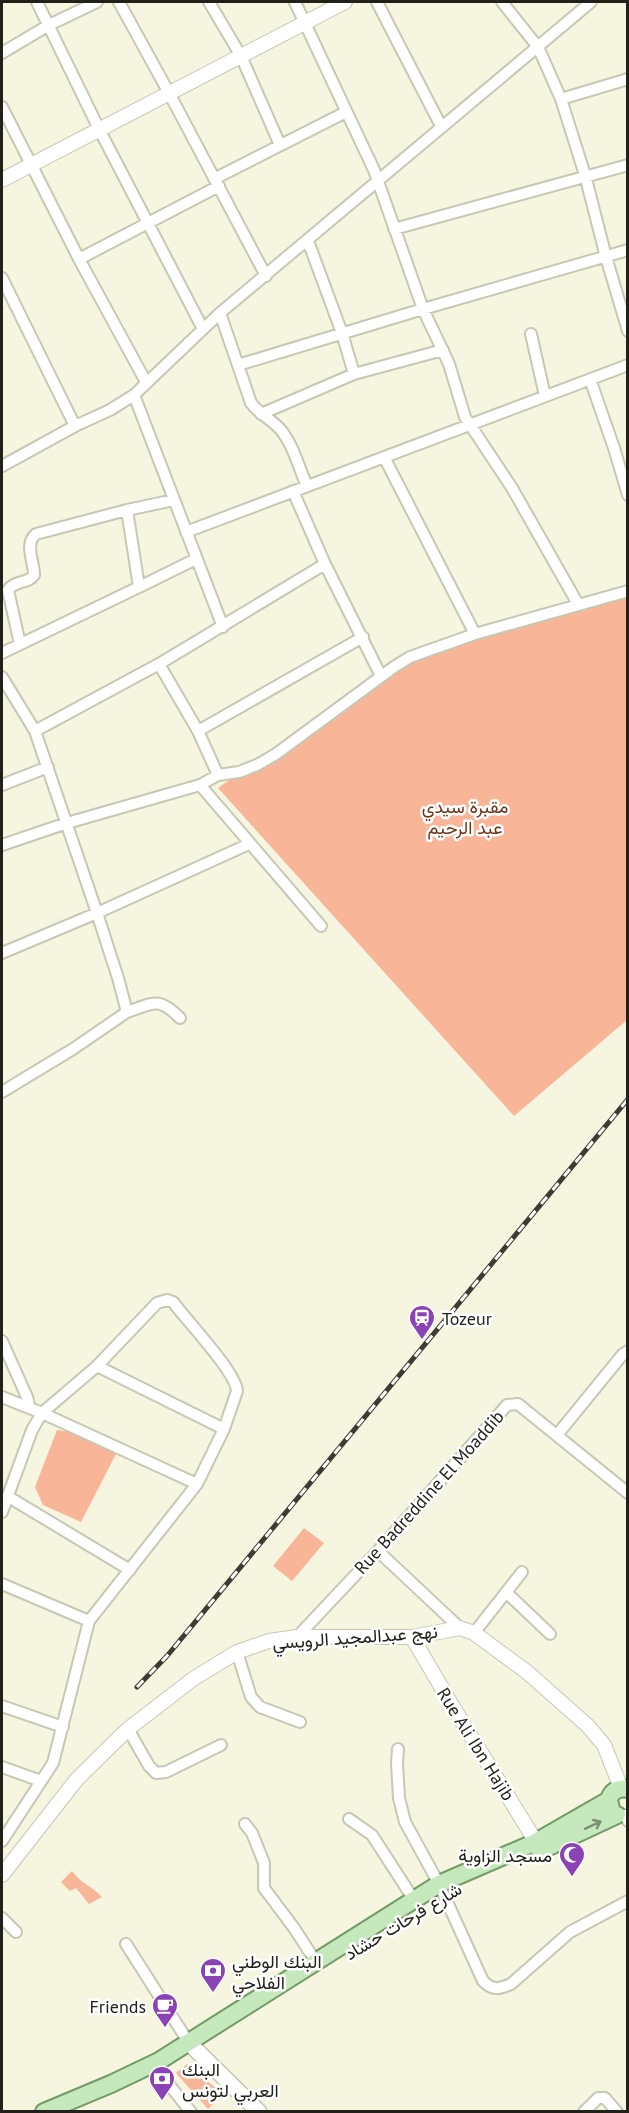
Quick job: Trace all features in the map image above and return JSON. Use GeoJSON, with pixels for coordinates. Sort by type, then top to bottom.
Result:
{"type":"FeatureCollection","features":[{"type":"Feature","properties":{"kind":"main road","name":"شارع فرحات حشاد"},"geometry":{"type":"LineString","coordinates":[[71,2112],[159,2072],[316,1962],[414,1900],[539,1846],[623,1801]]}},
{"type":"Feature","properties":{"kind":"main road","name":"شارع فرحات حشاد"},"geometry":{"type":"LineString","coordinates":[[44,2112],[193,2047],[440,1889]]}},
{"type":"Feature","properties":{"kind":"main road"},"geometry":{"type":"LineString","coordinates":[[193,2047],[254,2110]]}},
{"type":"Feature","properties":{"kind":"street"},"geometry":{"type":"LineString","coordinates":[[37,2],[147,224],[203,329]]}},
{"type":"Feature","properties":{"kind":"street"},"geometry":{"type":"LineString","coordinates":[[2,53],[49,25],[97,2]]}},
{"type":"Feature","properties":{"kind":"street"},"geometry":{"type":"LineString","coordinates":[[118,2],[266,276]]}},
{"type":"Feature","properties":{"kind":"street"},"geometry":{"type":"LineString","coordinates":[[209,2],[241,56],[280,145]]}},
{"type":"Feature","properties":{"kind":"street"},"geometry":{"type":"LineString","coordinates":[[295,2],[378,181],[423,309],[443,350],[463,411],[512,488],[578,604]]}},
{"type":"Feature","properties":{"kind":"street"},"geometry":{"type":"LineString","coordinates":[[2,180],[345,2]]}},
{"type":"Feature","properties":{"kind":"street"},"geometry":{"type":"LineString","coordinates":[[377,2],[441,126]]}},
{"type":"Feature","properties":{"kind":"street"},"geometry":{"type":"LineString","coordinates":[[502,2],[538,47],[561,99],[585,176],[627,331]]}},
{"type":"Feature","properties":{"kind":"street"},"geometry":{"type":"LineString","coordinates":[[2,466],[75,426],[110,410],[134,395],[220,313],[591,2]]}},
{"type":"Feature","properties":{"kind":"street"},"geometry":{"type":"LineString","coordinates":[[561,99],[627,79]]}},
{"type":"Feature","properties":{"kind":"street"},"geometry":{"type":"LineString","coordinates":[[2,107],[79,259],[146,382]]}},
{"type":"Feature","properties":{"kind":"street"},"geometry":{"type":"LineString","coordinates":[[79,259],[147,224],[280,145],[346,112]]}},
{"type":"Feature","properties":{"kind":"street"},"geometry":{"type":"LineString","coordinates":[[394,229],[627,165]]}},
{"type":"Feature","properties":{"kind":"street"},"geometry":{"type":"LineString","coordinates":[[308,241],[342,333],[354,374]]}},
{"type":"Feature","properties":{"kind":"street"},"geometry":{"type":"LineString","coordinates":[[238,364],[627,250]]}},
{"type":"Feature","properties":{"kind":"street"},"geometry":{"type":"LineString","coordinates":[[2,278],[75,426]]}},
{"type":"Feature","properties":{"kind":"street"},"geometry":{"type":"LineString","coordinates":[[220,313],[251,403],[286,437],[308,486]]}},
{"type":"Feature","properties":{"kind":"street"},"geometry":{"type":"LineString","coordinates":[[531,334],[545,396]]}},
{"type":"Feature","properties":{"kind":"street"},"geometry":{"type":"LineString","coordinates":[[261,414],[354,374],[443,350]]}},
{"type":"Feature","properties":{"kind":"street"},"geometry":{"type":"LineString","coordinates":[[186,532],[627,365]]}},
{"type":"Feature","properties":{"kind":"street"},"geometry":{"type":"LineString","coordinates":[[590,379],[625,480],[627,495]]}},
{"type":"Feature","properties":{"kind":"street"},"geometry":{"type":"LineString","coordinates":[[134,395],[223,627]]}},
{"type":"Feature","properties":{"kind":"street"},"geometry":{"type":"LineString","coordinates":[[384,457],[475,634]]}},
{"type":"Feature","properties":{"kind":"street"},"geometry":{"type":"LineString","coordinates":[[292,491],[325,564],[381,676]]}},
{"type":"Feature","properties":{"kind":"street"},"geometry":{"type":"LineString","coordinates":[[20,644],[8,590],[14,584],[29,580],[34,575],[29,544],[33,536],[127,510],[174,500]]}},
{"type":"Feature","properties":{"kind":"street"},"geometry":{"type":"LineString","coordinates":[[127,510],[139,587]]}},
{"type":"Feature","properties":{"kind":"street"},"geometry":{"type":"LineString","coordinates":[[2,653],[196,559]]}},
{"type":"Feature","properties":{"kind":"street"},"geometry":{"type":"LineString","coordinates":[[35,731],[159,664],[325,564]]}},
{"type":"Feature","properties":{"kind":"street"},"geometry":{"type":"LineString","coordinates":[[2,845],[67,823],[200,785],[218,775],[239,772],[276,754],[410,657],[475,634],[627,591]]}},
{"type":"Feature","properties":{"kind":"street"},"geometry":{"type":"LineString","coordinates":[[198,731],[363,637]]}},
{"type":"Feature","properties":{"kind":"street"},"geometry":{"type":"LineString","coordinates":[[159,664],[198,731],[218,775]]}},
{"type":"Feature","properties":{"kind":"street"},"geometry":{"type":"LineString","coordinates":[[2,676],[35,731],[97,913],[127,1012]]}},
{"type":"Feature","properties":{"kind":"street"},"geometry":{"type":"LineString","coordinates":[[2,786],[48,767]]}},
{"type":"Feature","properties":{"kind":"street"},"geometry":{"type":"LineString","coordinates":[[200,785],[321,926]]}},
{"type":"Feature","properties":{"kind":"street"},"geometry":{"type":"LineString","coordinates":[[2,953],[249,844]]}},
{"type":"Feature","properties":{"kind":"street"},"geometry":{"type":"LineString","coordinates":[[2,1092],[73,1049],[127,1012],[155,1002],[166,1005],[180,1018]]}},
{"type":"Feature","properties":{"kind":"street"},"geometry":{"type":"LineString","coordinates":[[2,1512],[32,1430],[42,1413],[97,1366],[156,1303],[167,1300],[173,1302],[229,1372],[237,1385],[237,1391],[224,1429],[197,1484],[89,1621],[53,1763],[4,1835]]}},
{"type":"Feature","properties":{"kind":"street"},"geometry":{"type":"LineString","coordinates":[[2,1341],[30,1408]]}},
{"type":"Feature","properties":{"kind":"street"},"geometry":{"type":"LineString","coordinates":[[557,1435],[627,1351]]}},
{"type":"Feature","properties":{"kind":"street"},"geometry":{"type":"LineString","coordinates":[[97,1366],[224,1429]]}},
{"type":"Feature","properties":{"kind":"street"},"geometry":{"type":"LineString","coordinates":[[2,1397],[197,1484]]}},
{"type":"Feature","properties":{"kind":"street","name":"Rue Badreddine El Moaddib"},"geometry":{"type":"LineString","coordinates":[[297,1637],[378,1551],[507,1405],[518,1404],[627,1493]]}},
{"type":"Feature","properties":{"kind":"street"},"geometry":{"type":"LineString","coordinates":[[7,1496],[130,1570]]}},
{"type":"Feature","properties":{"kind":"street"},"geometry":{"type":"LineString","coordinates":[[378,1551],[460,1628]]}},
{"type":"Feature","properties":{"kind":"street"},"geometry":{"type":"LineString","coordinates":[[474,1633],[522,1572]]}},
{"type":"Feature","properties":{"kind":"street"},"geometry":{"type":"LineString","coordinates":[[2,1584],[89,1621]]}},
{"type":"Feature","properties":{"kind":"street"},"geometry":{"type":"LineString","coordinates":[[506,1592],[550,1634]]}},
{"type":"Feature","properties":{"kind":"street","name":"نهج عبدالمجيد الرويسي"},"geometry":{"type":"LineString","coordinates":[[2,1875],[77,1779],[128,1729],[193,1679],[237,1652],[269,1641],[297,1637],[412,1637],[460,1628],[474,1633],[527,1672],[588,1726],[604,1745],[623,1801]]}},
{"type":"Feature","properties":{"kind":"street","name":"Rue Ali Ibn Hajib"},"geometry":{"type":"LineString","coordinates":[[412,1637],[539,1846]]}},
{"type":"Feature","properties":{"kind":"street"},"geometry":{"type":"LineString","coordinates":[[237,1652],[251,1697],[255,1702],[260,1707],[300,1722]]}},
{"type":"Feature","properties":{"kind":"street"},"geometry":{"type":"LineString","coordinates":[[2,1706],[63,1727]]}},
{"type":"Feature","properties":{"kind":"street"},"geometry":{"type":"LineString","coordinates":[[128,1729],[149,1766],[156,1773],[166,1772],[221,1745]]}},
{"type":"Feature","properties":{"kind":"street"},"geometry":{"type":"LineString","coordinates":[[398,1749],[397,1763],[403,1814],[483,1981],[493,1989],[500,1989],[511,1984],[570,1932],[627,1901]]}},
{"type":"Feature","properties":{"kind":"street"},"geometry":{"type":"LineString","coordinates":[[2,1767],[41,1781]]}},
{"type":"Feature","properties":{"kind":"street"},"geometry":{"type":"LineString","coordinates":[[349,1819],[372,1835],[414,1900]]}},
{"type":"Feature","properties":{"kind":"street"},"geometry":{"type":"LineString","coordinates":[[245,1824],[255,1838],[264,1863],[264,1888],[316,1962]]}},
{"type":"Feature","properties":{"kind":"street"},"geometry":{"type":"LineString","coordinates":[[2,1918],[16,1932]]}},
{"type":"Feature","properties":{"kind":"street"},"geometry":{"type":"LineString","coordinates":[[126,1944],[193,2047]]}},
{"type":"Feature","properties":{"kind":"street"},"geometry":{"type":"LineString","coordinates":[[159,2072],[191,2112]]}},
{"type":"Feature","properties":{"kind":"street"},"geometry":{"type":"LineString","coordinates":[[584,2112],[593,2101],[605,2098],[617,2112]]}},
{"type":"Feature","properties":{"kind":"green space","name":"مقبرة سيدي عبد الرحيم"},"geometry":{"type":"Polygon","coordinates":[[[627,593],[627,1020],[514,1116],[218,788],[410,657],[627,593]]]}},
{"type":"Feature","properties":{"kind":"green space"},"geometry":{"type":"Polygon","coordinates":[[[57,1430],[77,1433],[116,1454],[81,1522],[43,1505],[35,1487],[57,1430]]]}},
{"type":"Feature","properties":{"kind":"green space"},"geometry":{"type":"Polygon","coordinates":[[[304,1528],[324,1543],[292,1581],[273,1566],[304,1528]]]}},
{"type":"Feature","properties":{"kind":"green space"},"geometry":{"type":"Polygon","coordinates":[[[72,1871],[102,1897],[89,1904],[76,1888],[70,1891],[61,1882],[72,1871]]]}},
{"type":"Feature","properties":{"kind":"green space"},"geometry":{"type":"Polygon","coordinates":[[[187,2064],[223,2094],[208,2109],[176,2073],[187,2064]]]}},
{"type":"Feature","properties":{"kind":"railway"},"geometry":{"type":"LineString","coordinates":[[137,1687],[167,1656],[628,1099]]}},
{"type":"Feature","properties":{"kind":"place","name":"Tozeur"},"geometry":{"type":"Point","coordinates":[422,1341]}},
{"type":"Feature","properties":{"kind":"place","name":"مسجد الزاوية"},"geometry":{"type":"Point","coordinates":[572,1878]}},
{"type":"Feature","properties":{"kind":"place","name":"البنك الوطني الفلاحي"},"geometry":{"type":"Point","coordinates":[213,1994]}},
{"type":"Feature","properties":{"kind":"place","name":"Friends"},"geometry":{"type":"Point","coordinates":[165,2029]}},
{"type":"Feature","properties":{"kind":"place","name":"البنك العربي لتونس"},"geometry":{"type":"Point","coordinates":[162,2102]}}]}
